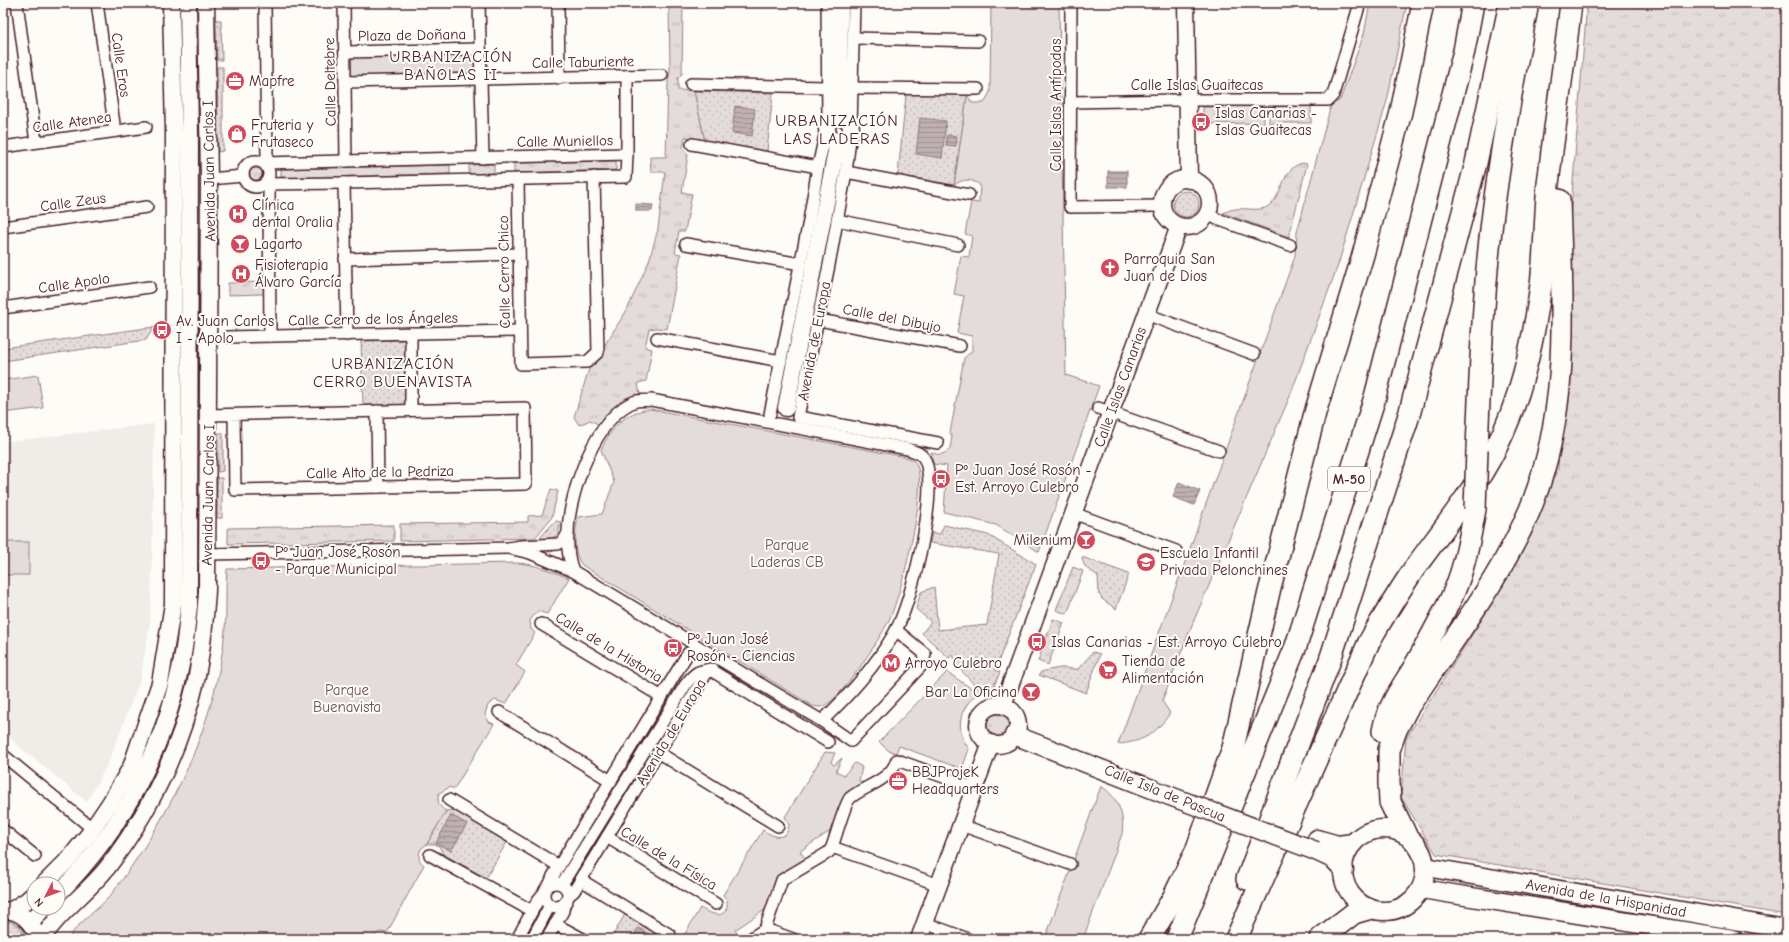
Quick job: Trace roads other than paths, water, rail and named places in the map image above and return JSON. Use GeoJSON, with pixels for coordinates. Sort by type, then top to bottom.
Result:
{"type":"FeatureCollection","features":[{"type":"Feature","properties":{"kind":"highway"},"geometry":{"type":"LineString","coordinates":[[1149,939],[1173,898],[1196,851],[1233,748],[1269,592],[1315,413],[1363,255],[1401,112],[1423,3]]}},
{"type":"Feature","properties":{"kind":"highway","name":"M-50"},"geometry":{"type":"LineString","coordinates":[[1177,939],[1296,646],[1375,397],[1462,59],[1473,3]]}},
{"type":"Feature","properties":{"kind":"highway","name":"M-50"},"geometry":{"type":"LineString","coordinates":[[1222,939],[1330,660],[1409,415],[1476,163],[1510,3]]}},
{"type":"Feature","properties":{"kind":"highway"},"geometry":{"type":"LineString","coordinates":[[1404,833],[1382,782],[1380,748],[1384,723],[1393,702],[1425,647],[1453,593],[1466,558],[1475,509],[1481,354],[1492,221],[1512,89],[1528,3]]}},
{"type":"Feature","properties":{"kind":"highway"},"geometry":{"type":"LineString","coordinates":[[1236,939],[1369,642],[1390,606],[1414,570],[1460,508],[1496,447],[1514,407],[1527,364],[1535,328],[1542,283],[1548,186],[1571,3]]}},
{"type":"Feature","properties":{"kind":"highway"},"geometry":{"type":"LineString","coordinates":[[1390,802],[1389,750],[1396,730],[1406,709],[1486,590],[1509,552],[1532,503],[1545,466],[1552,438],[1558,402],[1563,316],[1559,185],[1563,70]]}},
{"type":"Feature","properties":{"kind":"highway"},"geometry":{"type":"LineString","coordinates":[[1320,939],[1354,913],[1368,909]]}},
{"type":"Feature","properties":{"kind":"main road"},"geometry":{"type":"LineString","coordinates":[[52,876],[69,860],[93,829],[130,767],[160,682],[173,604],[174,133],[171,3]]}},
{"type":"Feature","properties":{"kind":"main road","name":"Avenida Juan Carlos I"},"geometry":{"type":"LineString","coordinates":[[66,886],[78,875],[97,851],[130,801],[159,742],[170,708],[184,654],[189,606],[190,134],[188,3]]}},
{"type":"Feature","properties":{"kind":"main road","name":"Avenida Juan Carlos I"},"geometry":{"type":"LineString","coordinates":[[42,939],[55,921],[106,869],[126,842],[150,802],[174,751],[187,716],[196,680],[203,635],[207,591],[208,554],[209,179],[206,3]]}},
{"type":"Feature","properties":{"kind":"main road","name":"Avenida de Europa"},"geometry":{"type":"LineString","coordinates":[[831,123],[840,28],[840,3]]}},
{"type":"Feature","properties":{"kind":"main road"},"geometry":{"type":"LineString","coordinates":[[1186,3],[1189,180]]}},
{"type":"Feature","properties":{"kind":"main road"},"geometry":{"type":"LineString","coordinates":[[848,120],[851,129],[848,138],[838,141],[832,139],[831,123],[848,120]]}},
{"type":"Feature","properties":{"kind":"main road","name":"Avenida de Europa"},"geometry":{"type":"LineString","coordinates":[[794,418],[802,324],[838,141]]}},
{"type":"Feature","properties":{"kind":"main road"},"geometry":{"type":"LineString","coordinates":[[1182,180],[1189,180],[1200,184],[1207,192],[1210,206],[1208,214],[1203,221],[1195,226],[1178,226],[1170,220],[1162,206],[1164,194],[1171,185],[1182,180]]}},
{"type":"Feature","properties":{"kind":"main road","name":"Calle Islas Canarias"},"geometry":{"type":"LineString","coordinates":[[1003,705],[1073,513],[1104,410],[1146,314],[1178,226]]}},
{"type":"Feature","properties":{"kind":"main road"},"geometry":{"type":"LineString","coordinates":[[1003,705],[1014,713],[1017,722],[1016,731],[1005,743],[991,743],[985,740],[980,734],[978,728],[980,716],[988,707],[1003,705]]}},
{"type":"Feature","properties":{"kind":"main road","name":"Calle Isla de Pascua"},"geometry":{"type":"LineString","coordinates":[[1016,731],[1317,845]]}},
{"type":"Feature","properties":{"kind":"main road"},"geometry":{"type":"LineString","coordinates":[[919,939],[991,743]]}},
{"type":"Feature","properties":{"kind":"main road"},"geometry":{"type":"LineString","coordinates":[[1382,828],[1404,833],[1421,850],[1426,867],[1422,889],[1407,905],[1385,911],[1368,909],[1351,894],[1344,876],[1345,856],[1357,838],[1369,831],[1382,828]]}},
{"type":"Feature","properties":{"kind":"main road"},"geometry":{"type":"LineString","coordinates":[[1317,845],[1353,843]]}},
{"type":"Feature","properties":{"kind":"main road"},"geometry":{"type":"LineString","coordinates":[[1317,845],[1344,870]]}},
{"type":"Feature","properties":{"kind":"main road","name":"Avenida de la Hispanidad"},"geometry":{"type":"LineString","coordinates":[[1426,867],[1786,929]]}},
{"type":"Feature","properties":{"kind":"main road","name":"Avenida de la Hispanidad"},"geometry":{"type":"LineString","coordinates":[[1422,889],[1732,939]]}},
{"type":"Feature","properties":{"kind":"main road"},"geometry":{"type":"LineString","coordinates":[[6,910],[26,899]]}},
{"type":"Feature","properties":{"kind":"main road"},"geometry":{"type":"LineString","coordinates":[[6,910],[20,914],[30,922],[34,928],[36,939]]}},
{"type":"Feature","properties":{"kind":"main road"},"geometry":{"type":"LineString","coordinates":[[30,922],[36,916]]}},
{"type":"Feature","properties":{"kind":"street"},"geometry":{"type":"LineString","coordinates":[[17,3],[36,142]]}},
{"type":"Feature","properties":{"kind":"street","name":"Calle Eros"},"geometry":{"type":"LineString","coordinates":[[97,3],[115,131]]}},
{"type":"Feature","properties":{"kind":"street"},"geometry":{"type":"LineString","coordinates":[[264,163],[267,158],[265,3]]}},
{"type":"Feature","properties":{"kind":"street","name":"Calle Deltebre"},"geometry":{"type":"LineString","coordinates":[[344,3],[346,161]]}},
{"type":"Feature","properties":{"kind":"street"},"geometry":{"type":"LineString","coordinates":[[479,3],[483,158]]}},
{"type":"Feature","properties":{"kind":"street"},"geometry":{"type":"LineString","coordinates":[[558,3],[559,78]]}},
{"type":"Feature","properties":{"kind":"street","name":"Avenida de Europa"},"geometry":{"type":"LineString","coordinates":[[768,418],[801,264],[818,167],[831,123],[826,87],[827,3]]}},
{"type":"Feature","properties":{"kind":"street","name":"Avenida de Europa"},"geometry":{"type":"LineString","coordinates":[[768,418],[777,409],[794,418],[818,320],[846,172],[851,129],[854,3]]}},
{"type":"Feature","properties":{"kind":"street","name":"Calle Islas Antípodas"},"geometry":{"type":"LineString","coordinates":[[1071,3],[1070,207],[1162,206]]}},
{"type":"Feature","properties":{"kind":"street","name":"Calle Islas Guaitecas"},"geometry":{"type":"LineString","coordinates":[[1071,102],[1328,100],[1333,95],[1360,3]]}},
{"type":"Feature","properties":{"kind":"street"},"geometry":{"type":"LineString","coordinates":[[826,44],[840,28]]}},
{"type":"Feature","properties":{"kind":"street"},"geometry":{"type":"LineString","coordinates":[[854,38],[978,41]]}},
{"type":"Feature","properties":{"kind":"street","name":"Plaza de Doñana"},"geometry":{"type":"LineString","coordinates":[[345,52],[480,49]]}},
{"type":"Feature","properties":{"kind":"street"},"geometry":{"type":"LineString","coordinates":[[627,76],[627,154]]}},
{"type":"Feature","properties":{"kind":"street","name":"Calle Taburiente"},"geometry":{"type":"LineString","coordinates":[[481,79],[662,76]]}},
{"type":"Feature","properties":{"kind":"street"},"geometry":{"type":"LineString","coordinates":[[345,82],[481,79]]}},
{"type":"Feature","properties":{"kind":"street"},"geometry":{"type":"LineString","coordinates":[[691,84],[826,87]]}},
{"type":"Feature","properties":{"kind":"street"},"geometry":{"type":"LineString","coordinates":[[853,88],[978,89]]}},
{"type":"Feature","properties":{"kind":"street","name":"Calle Atenea"},"geometry":{"type":"LineString","coordinates":[[3,147],[146,127]]}},
{"type":"Feature","properties":{"kind":"street"},"geometry":{"type":"LineString","coordinates":[[692,144],[818,167]]}},
{"type":"Feature","properties":{"kind":"street","name":"Calle Muniellos"},"geometry":{"type":"LineString","coordinates":[[264,163],[627,154],[626,177],[266,184]]}},
{"type":"Feature","properties":{"kind":"street"},"geometry":{"type":"LineString","coordinates":[[257,160],[264,163],[270,174],[266,184],[261,187],[252,187],[245,182],[243,176],[244,167],[249,162],[257,160]]}},
{"type":"Feature","properties":{"kind":"street"},"geometry":{"type":"LineString","coordinates":[[846,172],[969,195]]}},
{"type":"Feature","properties":{"kind":"street"},"geometry":{"type":"LineString","coordinates":[[209,179],[243,176]]}},
{"type":"Feature","properties":{"kind":"street","name":"Calle Cerro Chico"},"geometry":{"type":"LineString","coordinates":[[518,179],[521,364],[588,362],[598,352],[594,178]]}},
{"type":"Feature","properties":{"kind":"street"},"geometry":{"type":"LineString","coordinates":[[344,183],[347,335]]}},
{"type":"Feature","properties":{"kind":"street"},"geometry":{"type":"LineString","coordinates":[[266,184],[269,188],[270,336]]}},
{"type":"Feature","properties":{"kind":"street","name":"Calle Zeus"},"geometry":{"type":"LineString","coordinates":[[3,227],[147,207]]}},
{"type":"Feature","properties":{"kind":"street"},"geometry":{"type":"LineString","coordinates":[[809,221],[823,212]]}},
{"type":"Feature","properties":{"kind":"street"},"geometry":{"type":"LineString","coordinates":[[1208,214],[1217,219],[1290,245]]}},
{"type":"Feature","properties":{"kind":"street"},"geometry":{"type":"LineString","coordinates":[[837,220],[958,245]]}},
{"type":"Feature","properties":{"kind":"street"},"geometry":{"type":"LineString","coordinates":[[686,244],[801,264]]}},
{"type":"Feature","properties":{"kind":"street"},"geometry":{"type":"LineString","coordinates":[[345,259],[519,254]]}},
{"type":"Feature","properties":{"kind":"street","name":"Avenida de Europa"},"geometry":{"type":"LineString","coordinates":[[812,276],[829,265]]}},
{"type":"Feature","properties":{"kind":"street","name":"Calle Apolo"},"geometry":{"type":"LineString","coordinates":[[3,308],[150,287]]}},
{"type":"Feature","properties":{"kind":"street","name":"Avenida de Europa"},"geometry":{"type":"LineString","coordinates":[[791,312],[802,324]]}},
{"type":"Feature","properties":{"kind":"street"},"geometry":{"type":"LineString","coordinates":[[1146,314],[1254,354]]}},
{"type":"Feature","properties":{"kind":"street","name":"Calle del Dibujo"},"geometry":{"type":"LineString","coordinates":[[818,320],[960,346]]}},
{"type":"Feature","properties":{"kind":"street","name":"Calle Cerro de los Ángeles"},"geometry":{"type":"LineString","coordinates":[[227,337],[520,331]]}},
{"type":"Feature","properties":{"kind":"street"},"geometry":{"type":"LineString","coordinates":[[209,415],[411,410],[411,333]]}},
{"type":"Feature","properties":{"kind":"street"},"geometry":{"type":"LineString","coordinates":[[657,338],[781,361]]}},
{"type":"Feature","properties":{"kind":"street"},"geometry":{"type":"LineString","coordinates":[[573,571],[569,560],[568,533],[571,507],[576,488],[590,453],[606,426],[627,406],[637,401],[651,400],[768,418],[794,418],[933,442],[921,454]]}},
{"type":"Feature","properties":{"kind":"street","name":"Calle Alto de la Pedriza"},"geometry":{"type":"LineString","coordinates":[[234,415],[235,490],[526,484],[525,408],[411,410]]}},
{"type":"Feature","properties":{"kind":"street"},"geometry":{"type":"LineString","coordinates":[[1104,410],[1219,451]]}},
{"type":"Feature","properties":{"kind":"street"},"geometry":{"type":"LineString","coordinates":[[377,411],[378,487]]}},
{"type":"Feature","properties":{"kind":"street"},"geometry":{"type":"LineString","coordinates":[[794,418],[908,449],[921,454],[925,459],[928,468],[927,515],[919,562],[906,606],[896,630],[876,664],[852,692],[820,720],[811,732]]}},
{"type":"Feature","properties":{"kind":"street"},"geometry":{"type":"LineString","coordinates":[[1073,513],[1176,551]]}},
{"type":"Feature","properties":{"kind":"street"},"geometry":{"type":"LineString","coordinates":[[208,554],[509,548],[558,544],[564,540],[568,533]]}},
{"type":"Feature","properties":{"kind":"street"},"geometry":{"type":"LineString","coordinates":[[509,548],[530,553],[573,571],[820,720],[850,741],[923,664],[925,654],[896,630]]}},
{"type":"Feature","properties":{"kind":"street","name":"Calle de la Historia"},"geometry":{"type":"LineString","coordinates":[[541,624],[662,697]]}},
{"type":"Feature","properties":{"kind":"street","name":"Avenida de Europa"},"geometry":{"type":"LineString","coordinates":[[562,884],[689,680],[691,675],[689,656],[686,643],[681,636]]}},
{"type":"Feature","properties":{"kind":"street","name":"Avenida de Europa"},"geometry":{"type":"LineString","coordinates":[[550,884],[579,832],[689,656]]}},
{"type":"Feature","properties":{"kind":"street","name":"Avenida de Europa"},"geometry":{"type":"LineString","coordinates":[[689,656],[696,665],[708,669]]}},
{"type":"Feature","properties":{"kind":"street","name":"Avenida de Europa"},"geometry":{"type":"LineString","coordinates":[[689,680],[702,669],[736,669]]}},
{"type":"Feature","properties":{"kind":"street"},"geometry":{"type":"LineString","coordinates":[[708,669],[828,742]]}},
{"type":"Feature","properties":{"kind":"street","name":"Avenida de Europa"},"geometry":{"type":"LineString","coordinates":[[547,939],[563,912],[566,900],[581,880],[659,753],[708,669]]}},
{"type":"Feature","properties":{"kind":"street"},"geometry":{"type":"LineString","coordinates":[[499,712],[610,782]]}},
{"type":"Feature","properties":{"kind":"street","name":"Avenida de Europa"},"geometry":{"type":"LineString","coordinates":[[637,738],[638,760]]}},
{"type":"Feature","properties":{"kind":"street"},"geometry":{"type":"LineString","coordinates":[[659,753],[778,826]]}},
{"type":"Feature","properties":{"kind":"street"},"geometry":{"type":"LineString","coordinates":[[3,755],[93,829]]}},
{"type":"Feature","properties":{"kind":"street"},"geometry":{"type":"LineString","coordinates":[[750,939],[765,929],[782,880],[829,852],[832,848],[849,799],[889,774],[898,760],[974,788]]}},
{"type":"Feature","properties":{"kind":"street","name":"Avenida de Europa"},"geometry":{"type":"LineString","coordinates":[[613,803],[633,795]]}},
{"type":"Feature","properties":{"kind":"street"},"geometry":{"type":"LineString","coordinates":[[449,800],[559,866]]}},
{"type":"Feature","properties":{"kind":"street"},"geometry":{"type":"LineString","coordinates":[[961,825],[1070,864]]}},
{"type":"Feature","properties":{"kind":"street"},"geometry":{"type":"LineString","coordinates":[[579,832],[597,828]]}},
{"type":"Feature","properties":{"kind":"street"},"geometry":{"type":"LineString","coordinates":[[3,830],[35,856]]}},
{"type":"Feature","properties":{"kind":"street","name":"Calle de la Física"},"geometry":{"type":"LineString","coordinates":[[607,837],[716,904]]}},
{"type":"Feature","properties":{"kind":"street"},"geometry":{"type":"LineString","coordinates":[[832,848],[939,885]]}},
{"type":"Feature","properties":{"kind":"street"},"geometry":{"type":"LineString","coordinates":[[430,855],[532,911]]}},
{"type":"Feature","properties":{"kind":"street"},"geometry":{"type":"LineString","coordinates":[[581,880],[670,935]]}},
{"type":"Feature","properties":{"kind":"street"},"geometry":{"type":"LineString","coordinates":[[517,939],[545,888],[550,884],[558,882],[566,887],[566,900],[559,907],[550,905],[546,902],[543,894]]}},
{"type":"Feature","properties":{"kind":"street"},"geometry":{"type":"LineString","coordinates":[[532,939],[550,905]]}},
{"type":"Feature","properties":{"kind":"street"},"geometry":{"type":"LineString","coordinates":[[925,923],[968,939]]}},
{"type":"Feature","properties":{"kind":"street"},"geometry":{"type":"LineString","coordinates":[[555,924],[583,939]]}},
{"type":"Feature","properties":{"kind":"street"},"geometry":{"type":"LineString","coordinates":[[765,929],[793,939]]}},
{"type":"Feature","properties":{"kind":"place","name":"Mapfre"},"geometry":{"type":"Point","coordinates":[235,81]}},
{"type":"Feature","properties":{"kind":"place","name":"Islas Canarias - Islas Guaitecas"},"geometry":{"type":"Point","coordinates":[1201,122]}},
{"type":"Feature","properties":{"kind":"place","name":"Fruteria y Frutaseco"},"geometry":{"type":"Point","coordinates":[237,134]}},
{"type":"Feature","properties":{"kind":"place","name":"Clínica dental Oralia"},"geometry":{"type":"Point","coordinates":[238,214]}},
{"type":"Feature","properties":{"kind":"place","name":"Lagarto"},"geometry":{"type":"Point","coordinates":[240,244]}},
{"type":"Feature","properties":{"kind":"place","name":"Parroquia San Juan de Dios"},"geometry":{"type":"Point","coordinates":[1110,268]}},
{"type":"Feature","properties":{"kind":"place","name":"Fisioterapia Álvaro García"},"geometry":{"type":"Point","coordinates":[241,274]}},
{"type":"Feature","properties":{"kind":"place","name":"Av. Juan Carlos I - Apolo"},"geometry":{"type":"Point","coordinates":[162,330]}},
{"type":"Feature","properties":{"kind":"place","name":"Pº Juan José Rosón - Est. Arroyo Culebro"},"geometry":{"type":"Point","coordinates":[941,479]}},
{"type":"Feature","properties":{"kind":"place","name":"Milenium"},"geometry":{"type":"Point","coordinates":[1086,540]}},
{"type":"Feature","properties":{"kind":"place","name":"Pº Juan José Rosón - Parque Municipal"},"geometry":{"type":"Point","coordinates":[261,561]}},
{"type":"Feature","properties":{"kind":"place","name":"Escuela Infantil Privada Pelonchines"},"geometry":{"type":"Point","coordinates":[1146,562]}},
{"type":"Feature","properties":{"kind":"place","name":"Islas Canarias - Est. Arroyo Culebro"},"geometry":{"type":"Point","coordinates":[1037,642]}},
{"type":"Feature","properties":{"kind":"place","name":"Pº Juan José Rosón - Ciencias"},"geometry":{"type":"Point","coordinates":[673,648]}},
{"type":"Feature","properties":{"kind":"place","name":"Arroyo Culebro"},"geometry":{"type":"Point","coordinates":[891,663]}},
{"type":"Feature","properties":{"kind":"place","name":"Tienda de Alimentación"},"geometry":{"type":"Point","coordinates":[1108,670]}},
{"type":"Feature","properties":{"kind":"place","name":"Bar La Oficina"},"geometry":{"type":"Point","coordinates":[1031,692]}},
{"type":"Feature","properties":{"kind":"place","name":"BBJProjeK Headquarters"},"geometry":{"type":"Point","coordinates":[898,781]}},
{"type":"Feature","properties":{"kind":"district","name":"URBANIZACIÓN BAÑOLAS II"},"geometry":{"type":"Point","coordinates":[451,65]}},
{"type":"Feature","properties":{"kind":"district","name":"URBANIZACIÓN LAS LADERAS"},"geometry":{"type":"Point","coordinates":[837,129]}},
{"type":"Feature","properties":{"kind":"district","name":"URBANIZACIÓN CERRO BUENAVISTA"},"geometry":{"type":"Point","coordinates":[393,372]}},
{"type":"Feature","properties":{"kind":"park label","name":"Parque Laderas CB"},"geometry":{"type":"Point","coordinates":[787,554]}},
{"type":"Feature","properties":{"kind":"park label","name":"Parque Buenavista"},"geometry":{"type":"Point","coordinates":[347,698]}}]}
